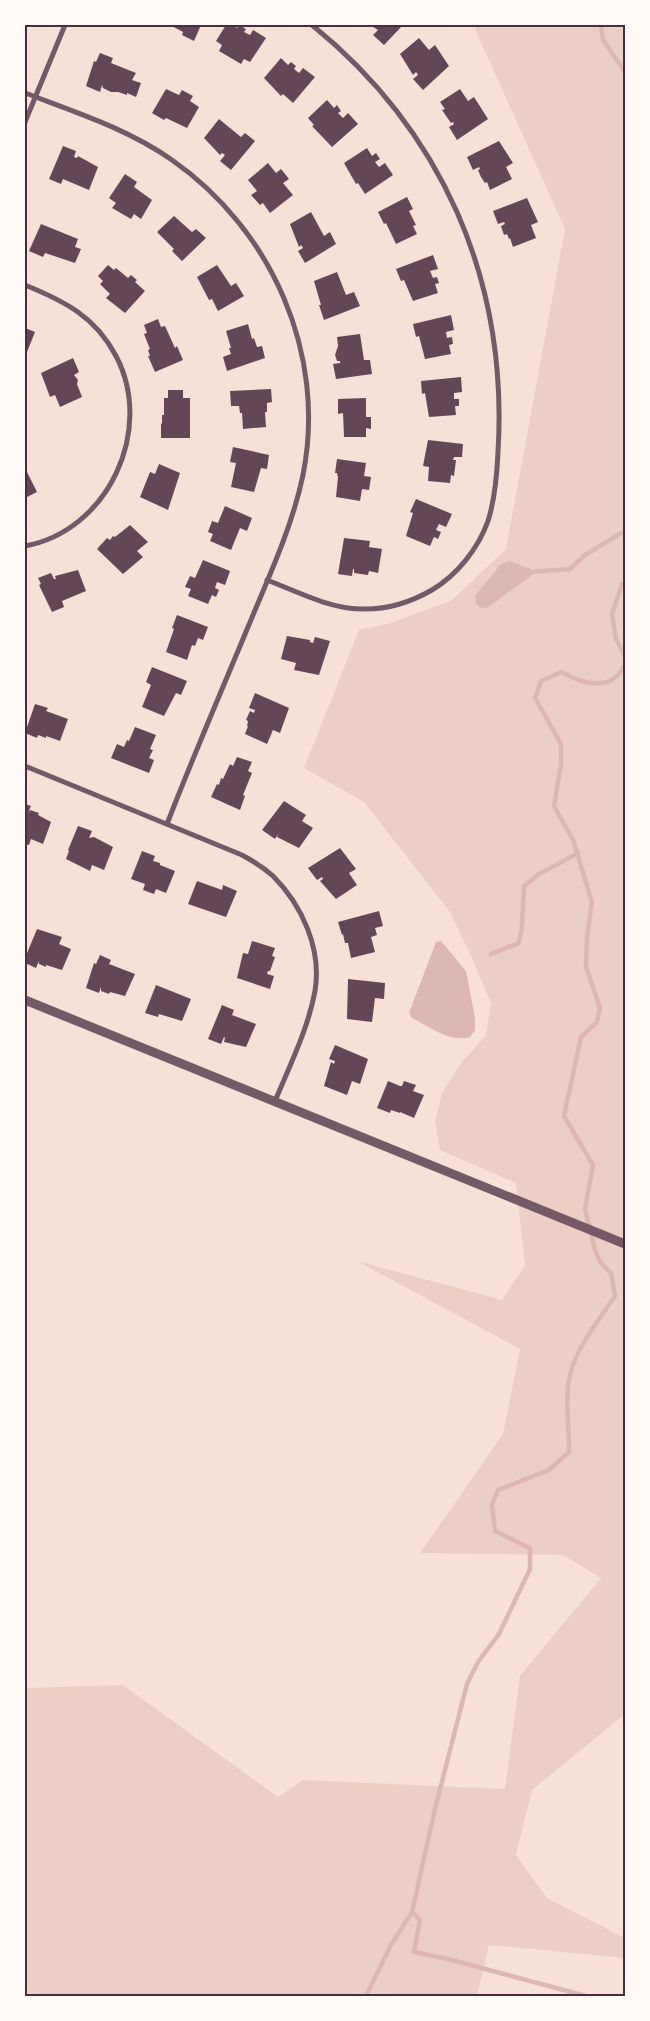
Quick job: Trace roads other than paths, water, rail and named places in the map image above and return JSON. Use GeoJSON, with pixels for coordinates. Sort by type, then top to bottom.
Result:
{"type":"FeatureCollection","features":[{"type":"Feature","properties":{"kind":"street"},"geometry":{"type":"LineString","coordinates":[[25,122],[65,25]]}},
{"type":"Feature","properties":{"kind":"street"},"geometry":{"type":"LineString","coordinates":[[268,580],[319,601],[349,608],[382,607],[404,603],[421,596],[440,584],[459,568],[475,547],[488,522],[497,467],[500,428],[498,372],[491,324],[471,248],[457,212],[439,176],[397,110],[368,76],[312,25]]}},
{"type":"Feature","properties":{"kind":"street"},"geometry":{"type":"LineString","coordinates":[[25,93],[128,134],[171,159],[193,176],[233,214],[267,262],[282,291],[293,320],[301,350],[306,382],[308,434],[303,474],[295,506],[268,580],[167,824]]}},
{"type":"Feature","properties":{"kind":"street"},"geometry":{"type":"LineString","coordinates":[[25,285],[61,300],[81,314],[100,333],[116,356],[125,381],[130,410],[128,438],[122,464],[110,486],[93,509],[66,530],[51,538],[25,546]]}},
{"type":"Feature","properties":{"kind":"street"},"geometry":{"type":"LineString","coordinates":[[25,766],[242,855],[272,875],[285,890],[307,927],[316,967],[316,988],[311,1012],[275,1101]]}},
{"type":"Feature","properties":{"kind":"street"},"geometry":{"type":"LineString","coordinates":[[25,1000],[625,1244]]}},
{"type":"Feature","properties":{"kind":"waterway"},"geometry":{"type":"LineString","coordinates":[[601,25],[603,40],[625,72]]}},
{"type":"Feature","properties":{"kind":"waterway"},"geometry":{"type":"LineString","coordinates":[[531,572],[570,569],[585,555],[621,533],[625,533]]}},
{"type":"Feature","properties":{"kind":"waterway"},"geometry":{"type":"LineString","coordinates":[[625,582],[622,584],[612,614],[616,639],[625,656]]}},
{"type":"Feature","properties":{"kind":"waterway"},"geometry":{"type":"LineString","coordinates":[[366,1996],[391,1945],[412,1912],[434,1813],[467,1684],[478,1662],[499,1634],[530,1569],[530,1548],[495,1531],[492,1505],[498,1490],[549,1470],[569,1452],[567,1402],[570,1373],[586,1338],[615,1296],[611,1273],[600,1262],[595,1250],[585,1209],[593,1165],[564,1116],[581,1037],[597,1022],[600,1008],[586,967],[587,937],[592,902],[573,840],[554,806],[561,764],[561,744],[535,698],[541,681],[561,672],[579,680],[596,684],[612,680],[625,665]]}},
{"type":"Feature","properties":{"kind":"waterway"},"geometry":{"type":"LineString","coordinates":[[491,954],[519,943],[524,886],[539,874],[578,853]]}},
{"type":"Feature","properties":{"kind":"waterway"},"geometry":{"type":"LineString","coordinates":[[412,1912],[420,1920],[414,1952],[448,1959],[586,1996]]}}]}
